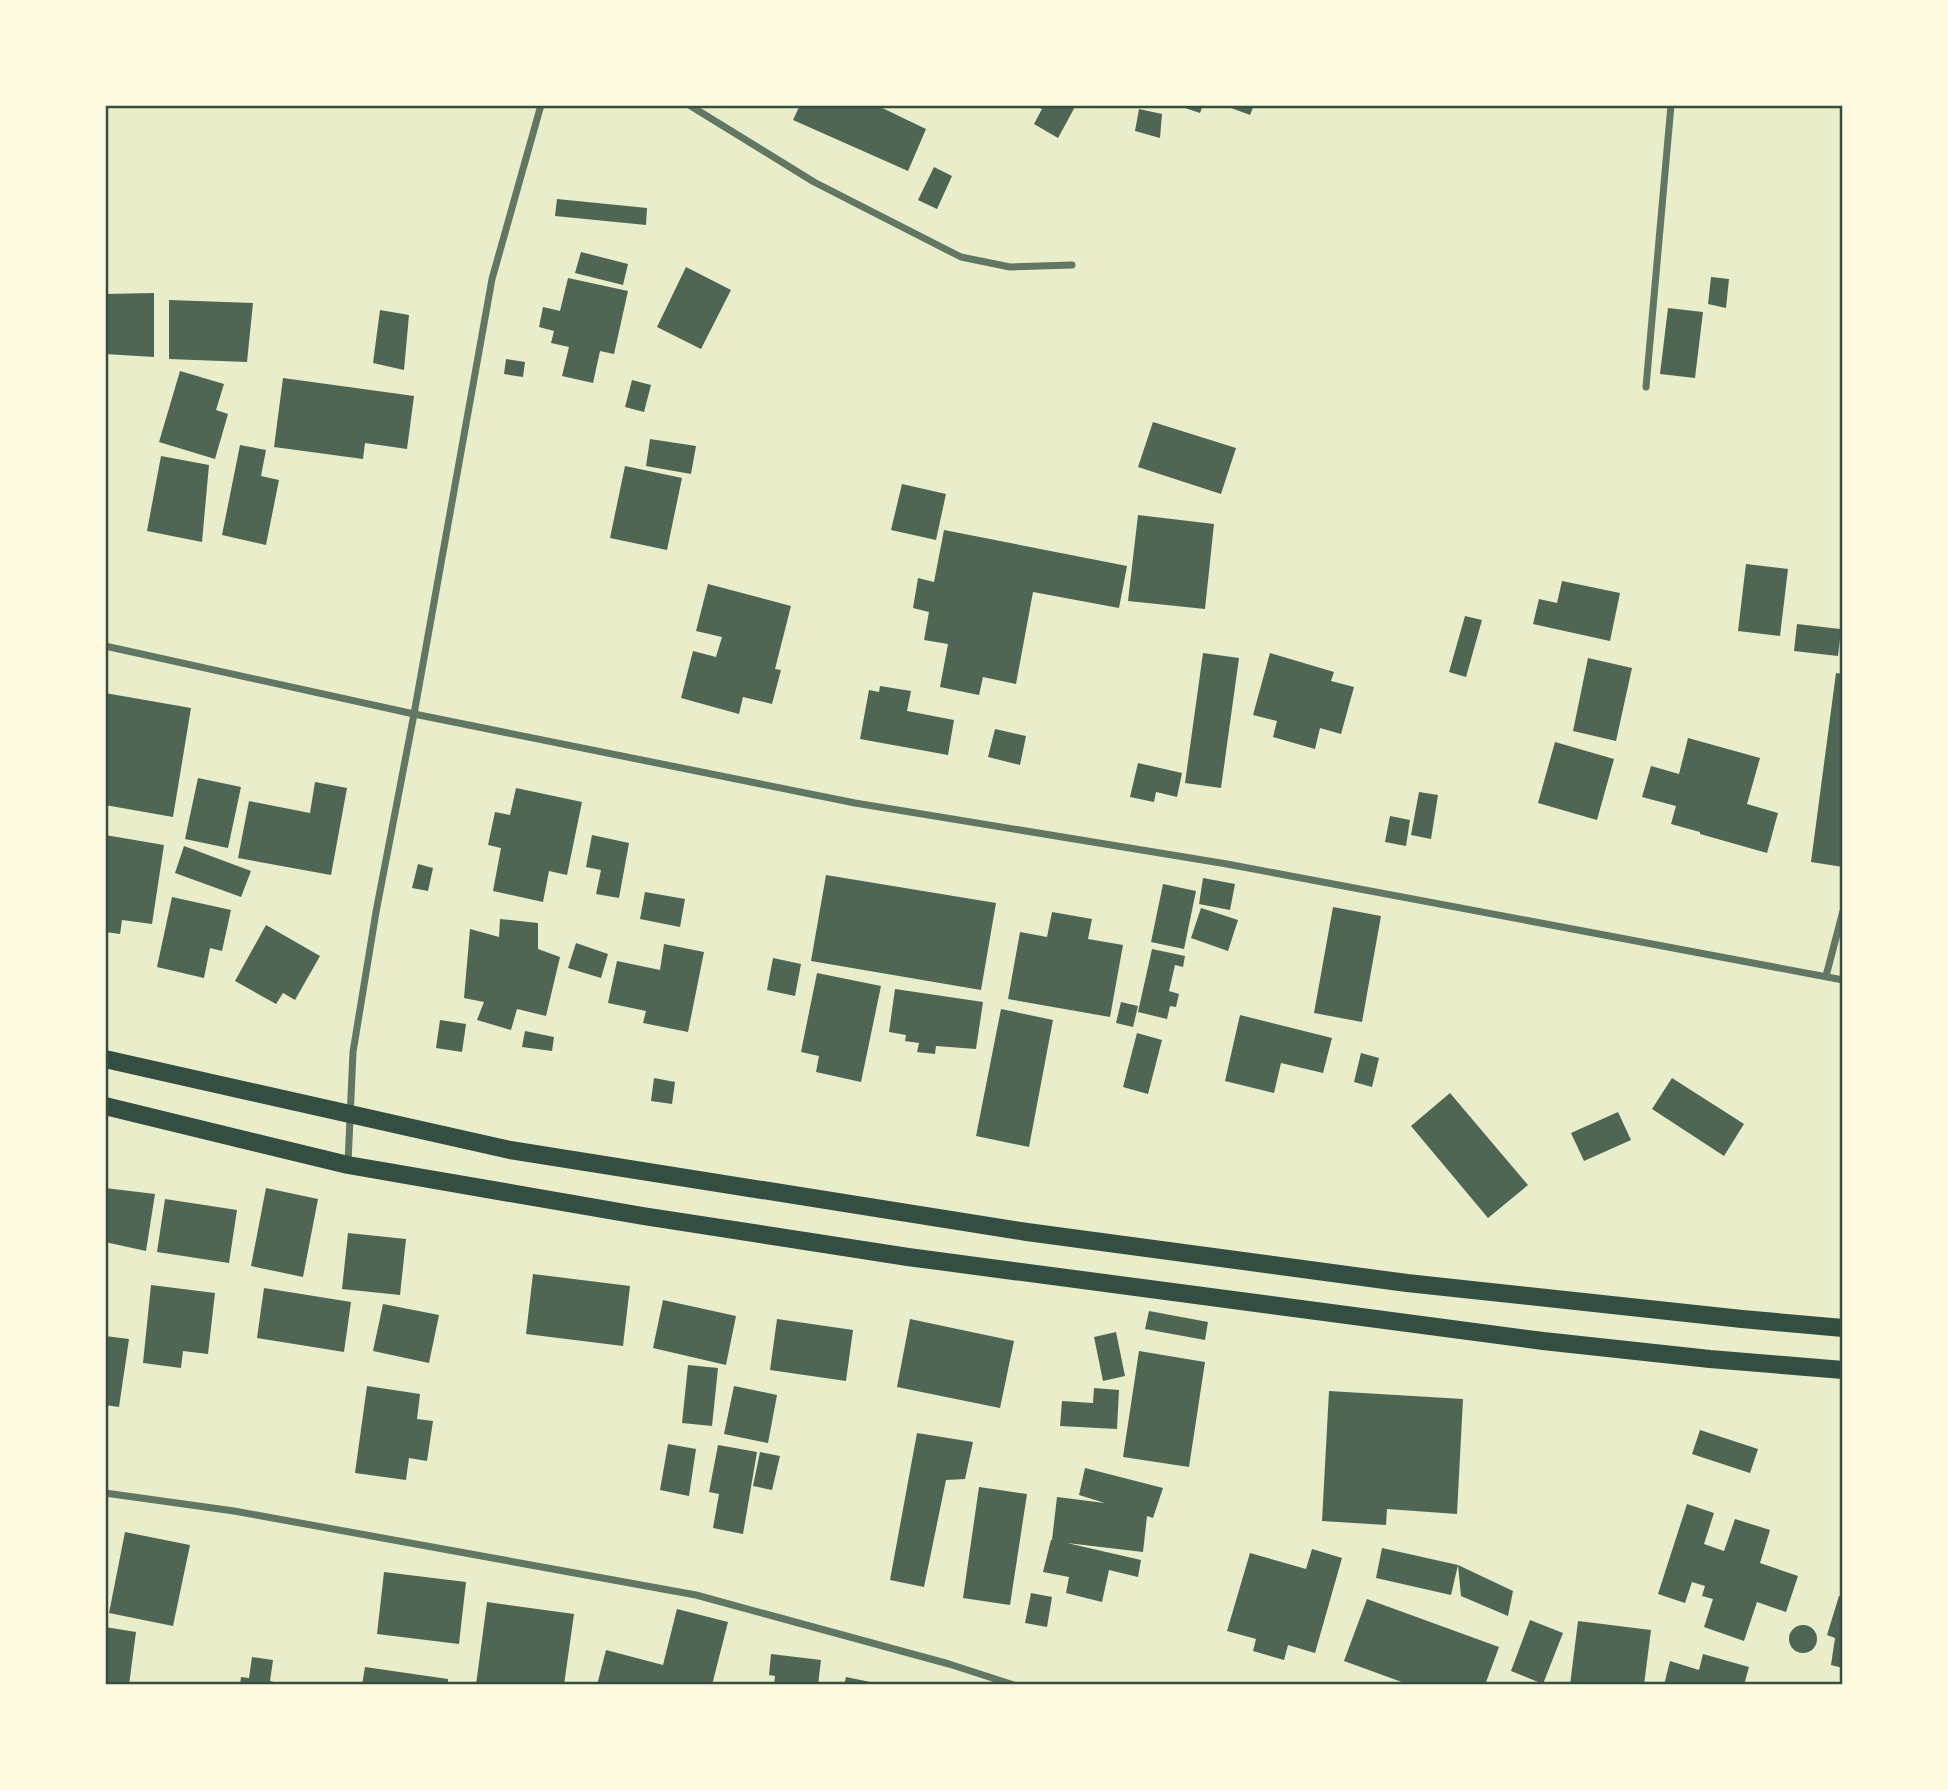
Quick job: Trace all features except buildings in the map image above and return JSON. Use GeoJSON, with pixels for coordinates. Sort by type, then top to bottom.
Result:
{"type":"FeatureCollection","features":[{"type":"Feature","properties":{"kind":"main road"},"geometry":{"type":"LineString","coordinates":[[105,1059],[510,1150],[1040,1234],[1407,1283],[1843,1328]]}},
{"type":"Feature","properties":{"kind":"main road"},"geometry":{"type":"LineString","coordinates":[[105,1106],[348,1165],[643,1216],[935,1261],[1543,1341],[1843,1370]]}},
{"type":"Feature","properties":{"kind":"street"},"geometry":{"type":"LineString","coordinates":[[348,1165],[353,1052],[376,912],[492,279],[541,105]]}},
{"type":"Feature","properties":{"kind":"street"},"geometry":{"type":"LineString","coordinates":[[689,105],[814,181],[961,257],[1010,267],[1072,265]]}},
{"type":"Feature","properties":{"kind":"street"},"geometry":{"type":"LineString","coordinates":[[1646,387],[1671,105]]}},
{"type":"Feature","properties":{"kind":"street"},"geometry":{"type":"LineString","coordinates":[[105,646],[414,714],[855,803],[1227,864],[1843,980]]}},
{"type":"Feature","properties":{"kind":"street"},"geometry":{"type":"LineString","coordinates":[[1826,976],[1843,911]]}},
{"type":"Feature","properties":{"kind":"street"},"geometry":{"type":"LineString","coordinates":[[105,1493],[234,1511],[696,1595],[949,1664],[1014,1685]]}}]}
